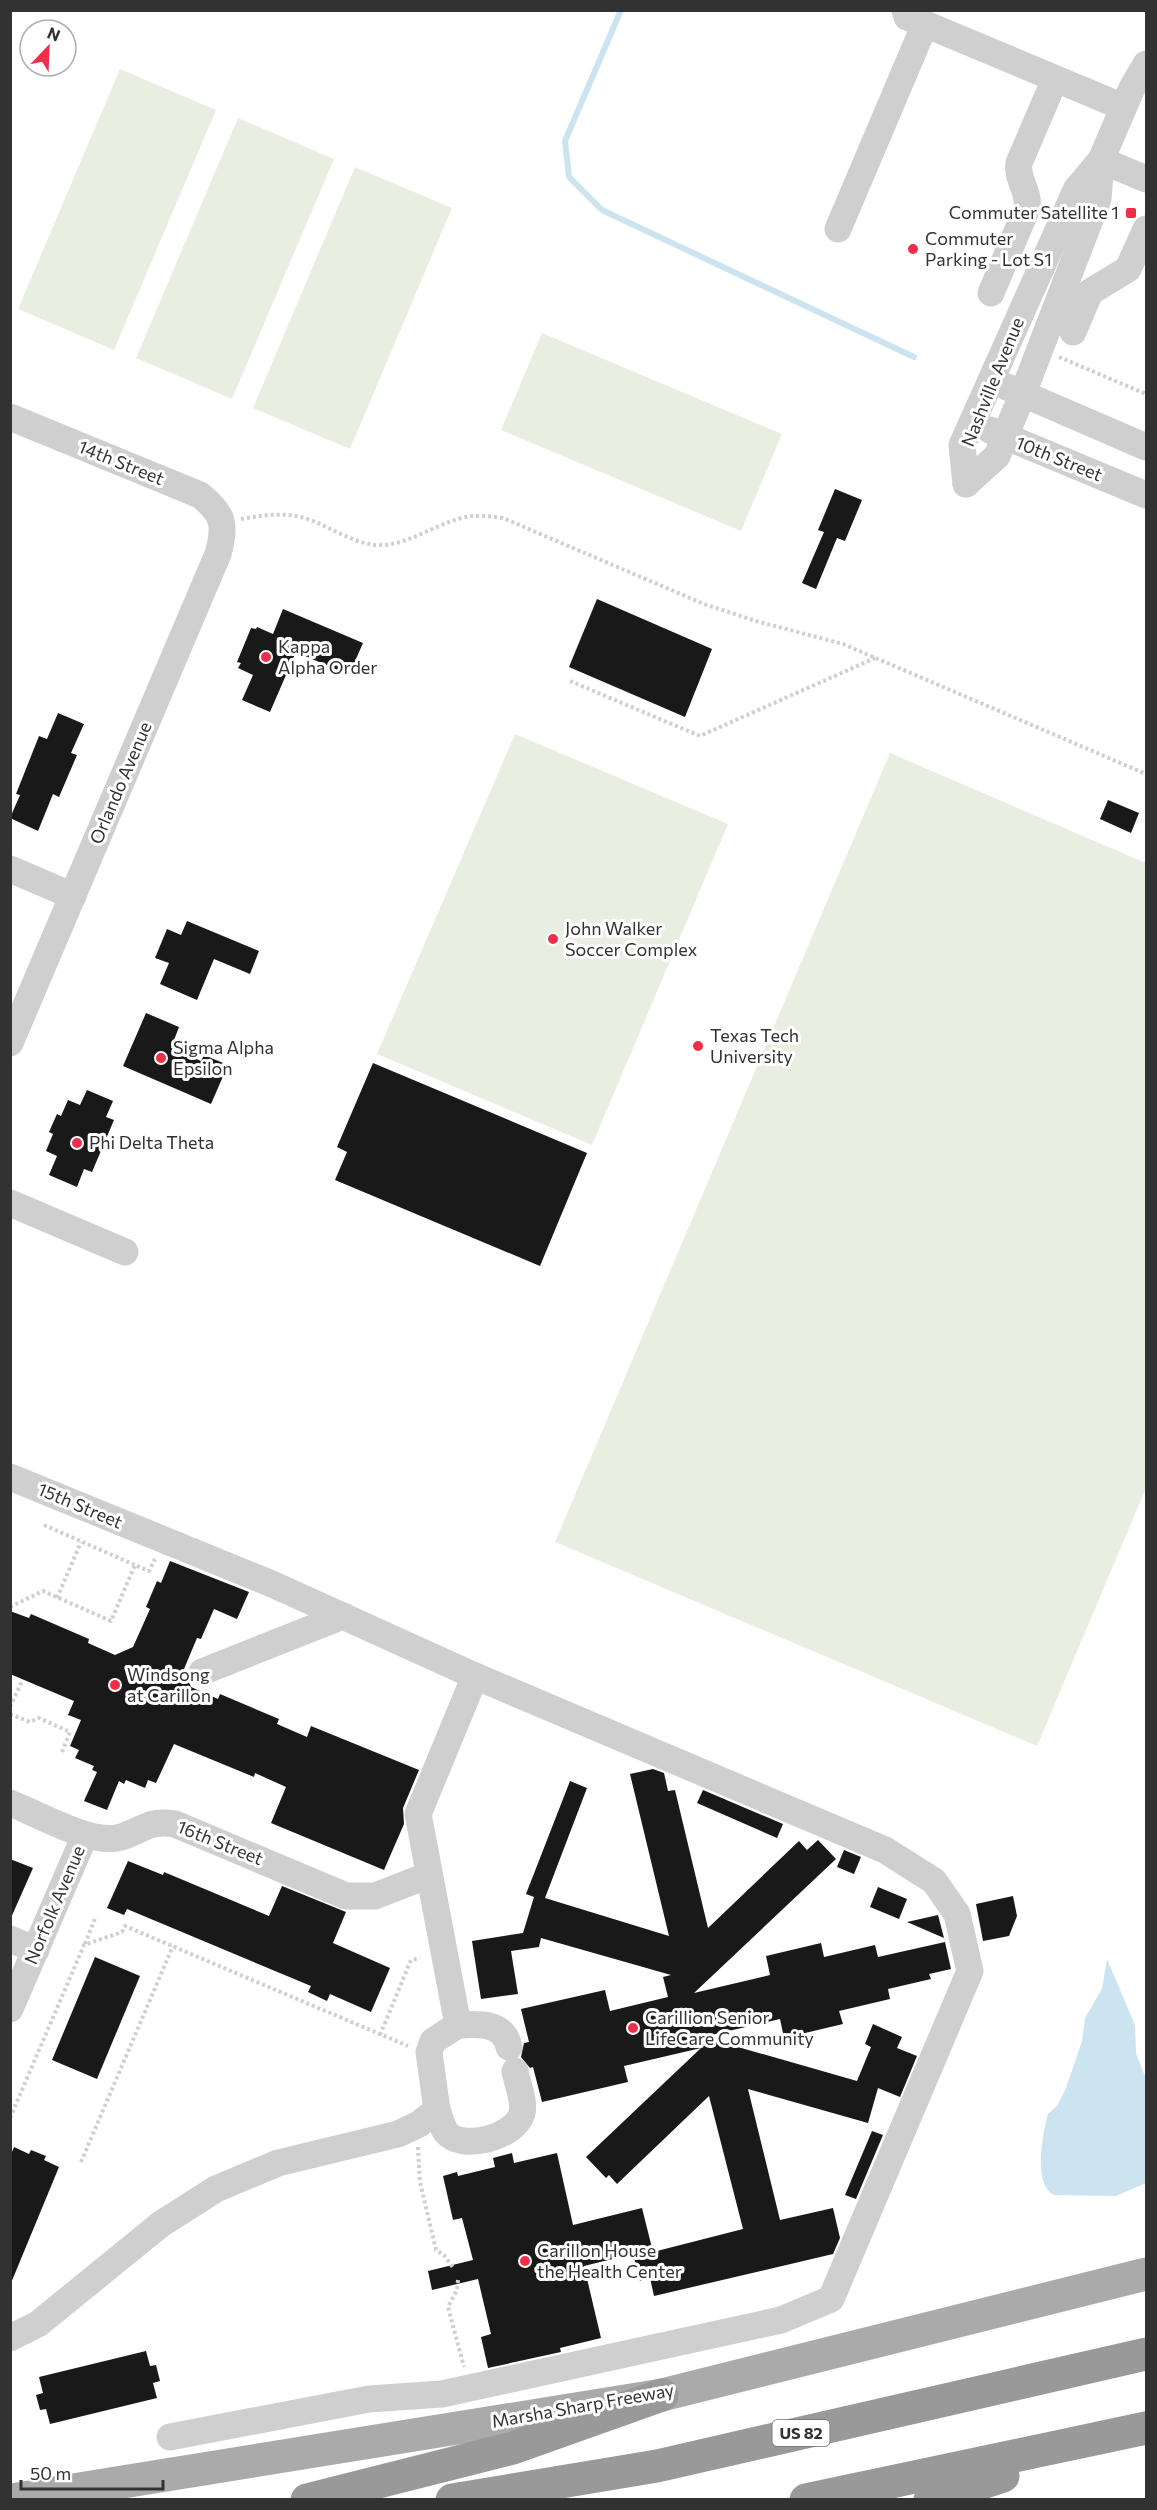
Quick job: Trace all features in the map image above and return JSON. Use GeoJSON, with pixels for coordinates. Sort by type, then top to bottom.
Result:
{"type":"FeatureCollection","features":[{"type":"Feature","properties":{"kind":"highway","name":"US 82"},"geometry":{"type":"LineString","coordinates":[[452,2499],[657,2466],[1146,2354]]}},
{"type":"Feature","properties":{"kind":"highway"},"geometry":{"type":"LineString","coordinates":[[307,2499],[513,2448],[662,2395]]}},
{"type":"Feature","properties":{"kind":"highway"},"geometry":{"type":"LineString","coordinates":[[806,2499],[1146,2429]]}},
{"type":"Feature","properties":{"kind":"highway"},"geometry":{"type":"LineString","coordinates":[[930,2499],[1146,2429]]}},
{"type":"Feature","properties":{"kind":"main road","name":"Marsha Sharp Freeway"},"geometry":{"type":"LineString","coordinates":[[11,2499],[662,2395],[1146,2274]]}},
{"type":"Feature","properties":{"kind":"street"},"geometry":{"type":"LineString","coordinates":[[838,230],[915,17],[1124,107]]}},
{"type":"Feature","properties":{"kind":"street","name":"Nashville Avenue"},"geometry":{"type":"LineString","coordinates":[[1101,160],[1098,199],[997,456],[966,484],[962,445],[1076,190],[1101,160],[1146,63]]}},
{"type":"Feature","properties":{"kind":"street"},"geometry":{"type":"LineString","coordinates":[[990,293],[1027,208],[1028,201],[1018,171],[1019,163],[1056,79]]}},
{"type":"Feature","properties":{"kind":"street"},"geometry":{"type":"LineString","coordinates":[[1101,160],[1146,179]]}},
{"type":"Feature","properties":{"kind":"street"},"geometry":{"type":"LineString","coordinates":[[1073,332],[1090,292],[1128,269],[1146,229]]}},
{"type":"Feature","properties":{"kind":"street"},"geometry":{"type":"LineString","coordinates":[[991,381],[1146,447]]}},
{"type":"Feature","properties":{"kind":"street","name":"14th Street"},"geometry":{"type":"LineString","coordinates":[[10,417],[200,495],[214,506],[222,521]]}},
{"type":"Feature","properties":{"kind":"street","name":"10th Street"},"geometry":{"type":"LineString","coordinates":[[972,423],[1146,495]]}},
{"type":"Feature","properties":{"kind":"street","name":"Orlando Avenue"},"geometry":{"type":"LineString","coordinates":[[10,1043],[218,554],[223,534],[222,521]]}},
{"type":"Feature","properties":{"kind":"street"},"geometry":{"type":"LineString","coordinates":[[10,869],[73,896]]}},
{"type":"Feature","properties":{"kind":"street"},"geometry":{"type":"LineString","coordinates":[[10,1203],[125,1252]]}},
{"type":"Feature","properties":{"kind":"street","name":"15th Street"},"geometry":{"type":"LineString","coordinates":[[10,1477],[156,1546],[343,1616],[475,1676],[885,1850],[934,1881],[957,1914],[970,1971],[831,2299],[781,2320],[442,2394],[369,2399],[170,2437]]}},
{"type":"Feature","properties":{"kind":"street"},"geometry":{"type":"LineString","coordinates":[[202,1672],[343,1616]]}},
{"type":"Feature","properties":{"kind":"street"},"geometry":{"type":"LineString","coordinates":[[458,2025],[418,1814],[475,1676]]}},
{"type":"Feature","properties":{"kind":"street","name":"16th Street"},"geometry":{"type":"LineString","coordinates":[[10,1803],[85,1834],[116,1838],[158,1821],[174,1824],[346,1896],[375,1896],[429,1875]]}},
{"type":"Feature","properties":{"kind":"street","name":"Norfolk Avenue"},"geometry":{"type":"LineString","coordinates":[[10,2009],[85,1834]]}},
{"type":"Feature","properties":{"kind":"street"},"geometry":{"type":"LineString","coordinates":[[10,1940],[36,1950]]}},
{"type":"Feature","properties":{"kind":"street"},"geometry":{"type":"LineString","coordinates":[[458,2025],[498,2028],[508,2039],[523,2111],[518,2124],[504,2135],[460,2141],[446,2133],[437,2110],[429,2052],[434,2042],[458,2025]]}},
{"type":"Feature","properties":{"kind":"street"},"geometry":{"type":"LineString","coordinates":[[10,2338],[38,2324],[161,2224],[216,2189],[278,2163],[398,2134],[419,2124],[437,2110]]}},
{"type":"Feature","properties":{"kind":"path"},"geometry":{"type":"LineString","coordinates":[[1049,353],[1146,394]]}},
{"type":"Feature","properties":{"kind":"path"},"geometry":{"type":"LineString","coordinates":[[222,521],[278,514],[300,517],[360,541],[383,545],[405,540],[457,519],[479,515],[503,518],[704,604],[756,621],[832,641],[876,658],[1146,774]]}},
{"type":"Feature","properties":{"kind":"path"},"geometry":{"type":"LineString","coordinates":[[570,681],[700,735],[876,658]]}},
{"type":"Feature","properties":{"kind":"path"},"geometry":{"type":"LineString","coordinates":[[44,1526],[149,1571],[156,1555],[156,1546]]}},
{"type":"Feature","properties":{"kind":"path"},"geometry":{"type":"LineString","coordinates":[[57,1598],[81,1542]]}},
{"type":"Feature","properties":{"kind":"path"},"geometry":{"type":"LineString","coordinates":[[10,1607],[43,1591],[111,1621],[135,1565]]}},
{"type":"Feature","properties":{"kind":"path"},"geometry":{"type":"LineString","coordinates":[[10,1707],[22,1680]]}},
{"type":"Feature","properties":{"kind":"path"},"geometry":{"type":"LineString","coordinates":[[10,1714],[30,1722],[39,1718],[70,1732],[62,1752]]}},
{"type":"Feature","properties":{"kind":"path"},"geometry":{"type":"LineString","coordinates":[[10,2118],[96,1916]]}},
{"type":"Feature","properties":{"kind":"path"},"geometry":{"type":"LineString","coordinates":[[84,1945],[122,1932],[125,1926],[411,2048]]}},
{"type":"Feature","properties":{"kind":"path"},"geometry":{"type":"LineString","coordinates":[[81,2162],[173,1946]]}},
{"type":"Feature","properties":{"kind":"path"},"geometry":{"type":"LineString","coordinates":[[380,2034],[411,1960],[420,1958]]}},
{"type":"Feature","properties":{"kind":"path"},"geometry":{"type":"LineString","coordinates":[[418,2137],[420,2182],[436,2250],[444,2255],[454,2269]]}},
{"type":"Feature","properties":{"kind":"path"},"geometry":{"type":"LineString","coordinates":[[458,2280],[457,2290],[448,2307],[469,2388]]}},
{"type":"Feature","properties":{"kind":"green space"},"geometry":{"type":"Polygon","coordinates":[[[120,69],[216,110],[114,350],[18,309],[120,69]]]}},
{"type":"Feature","properties":{"kind":"green space"},"geometry":{"type":"Polygon","coordinates":[[[238,118],[334,159],[232,399],[136,358],[238,118]]]}},
{"type":"Feature","properties":{"kind":"green space"},"geometry":{"type":"Polygon","coordinates":[[[355,167],[452,208],[350,449],[253,408],[355,167]]]}},
{"type":"Feature","properties":{"kind":"green space"},"geometry":{"type":"Polygon","coordinates":[[[542,333],[782,434],[741,531],[501,430],[542,333]]]}},
{"type":"Feature","properties":{"kind":"green space","name":"John Walker Soccer Complex"},"geometry":{"type":"Polygon","coordinates":[[[515,734],[728,824],[592,1145],[377,1054],[515,734]]]}},
{"type":"Feature","properties":{"kind":"green space"},"geometry":{"type":"Polygon","coordinates":[[[890,753],[1146,863],[1146,1488],[1037,1746],[555,1542],[890,753]]]}},
{"type":"Feature","properties":{"kind":"water"},"geometry":{"type":"Polygon","coordinates":[[[1107,1959],[1135,2025],[1136,2053],[1146,2079],[1146,2183],[1116,2196],[1054,2195],[1047,2189],[1041,2169],[1046,2122],[1048,2114],[1057,2106],[1066,2088],[1082,2041],[1085,2018],[1102,1989],[1107,1959]]]}},
{"type":"Feature","properties":{"kind":"building"},"geometry":{"type":"Polygon","coordinates":[[[835,489],[862,500],[845,541],[837,538],[816,589],[802,583],[824,532],[818,530],[835,489]]]}},
{"type":"Feature","properties":{"kind":"building"},"geometry":{"type":"Polygon","coordinates":[[[597,599],[712,649],[685,717],[569,667],[597,599]]]}},
{"type":"Feature","properties":{"kind":"building","name":"Kappa Alpha Order"},"geometry":{"type":"Polygon","coordinates":[[[283,609],[363,643],[349,675],[296,652],[270,712],[242,700],[253,675],[238,668],[241,663],[237,662],[251,628],[256,629],[257,627],[273,634],[283,609]]]}},
{"type":"Feature","properties":{"kind":"building"},"geometry":{"type":"Polygon","coordinates":[[[58,713],[84,724],[71,753],[77,755],[59,797],[53,794],[38,831],[10,818],[20,795],[16,794],[39,736],[47,739],[58,713]]]}},
{"type":"Feature","properties":{"kind":"building"},"geometry":{"type":"Polygon","coordinates":[[[1108,800],[1139,813],[1131,833],[1100,819],[1108,800]]]}},
{"type":"Feature","properties":{"kind":"building","name":"Sigma Alpha Epsilon"},"geometry":{"type":"Polygon","coordinates":[[[187,921],[259,951],[250,974],[214,959],[197,1000],[160,984],[169,963],[155,958],[167,929],[181,935],[187,921]]]}},
{"type":"Feature","properties":{"kind":"building","name":"Sigma Alpha Epsilon"},"geometry":{"type":"Polygon","coordinates":[[[146,1013],[179,1027],[171,1048],[201,1061],[204,1055],[228,1065],[211,1104],[123,1066],[146,1013]]]}},
{"type":"Feature","properties":{"kind":"building"},"geometry":{"type":"Polygon","coordinates":[[[373,1063],[587,1153],[540,1266],[335,1180],[347,1152],[337,1147],[373,1063]]]}},
{"type":"Feature","properties":{"kind":"building","name":"Phi Delta Theta"},"geometry":{"type":"Polygon","coordinates":[[[87,1090],[113,1101],[106,1117],[114,1120],[92,1172],[84,1169],[77,1187],[49,1175],[57,1156],[46,1151],[53,1134],[49,1132],[57,1114],[61,1116],[68,1100],[80,1105],[87,1090]]]}},
{"type":"Feature","properties":{"kind":"building","name":"Windsong at Carillon"},"geometry":{"type":"Polygon","coordinates":[[[170,1561],[249,1592],[237,1619],[214,1609],[201,1639],[197,1638],[184,1669],[191,1687],[218,1699],[220,1694],[279,1719],[277,1724],[307,1737],[311,1726],[419,1770],[403,1808],[404,1824],[384,1870],[271,1823],[286,1787],[255,1773],[254,1777],[174,1744],[156,1783],[148,1780],[145,1788],[126,1780],[124,1784],[119,1781],[107,1810],[84,1801],[97,1772],[92,1770],[94,1766],[75,1758],[79,1750],[70,1746],[81,1720],[68,1715],[74,1701],[10,1674],[10,1611],[29,1618],[31,1614],[89,1639],[88,1643],[115,1655],[133,1647],[150,1609],[146,1607],[157,1581],[161,1583],[170,1561]]]}},
{"type":"Feature","properties":{"kind":"building","name":"Carillion Senior LifeCare Community"},"geometry":{"type":"Polygon","coordinates":[[[653,1769],[664,1773],[668,1791],[675,1790],[708,1928],[799,1841],[807,1850],[818,1840],[836,1859],[694,1993],[770,1975],[766,1956],[821,1943],[824,1957],[875,1945],[878,1957],[945,1942],[951,1969],[929,1974],[931,1979],[888,1989],[890,1999],[839,2011],[843,2024],[784,2038],[780,2019],[703,2037],[857,2081],[871,2047],[865,2044],[873,2024],[902,2037],[897,2048],[917,2056],[900,2097],[878,2088],[868,2123],[748,2089],[780,2220],[833,2208],[840,2238],[833,2254],[654,2296],[650,2278],[640,2281],[633,2254],[584,2266],[601,2338],[560,2348],[561,2352],[488,2368],[481,2337],[491,2334],[478,2279],[432,2290],[428,2271],[473,2260],[462,2218],[453,2220],[443,2176],[457,2172],[458,2176],[495,2167],[493,2158],[512,2153],[514,2163],[557,2153],[573,2225],[642,2208],[653,2252],[743,2229],[709,2096],[617,2184],[609,2175],[606,2178],[586,2157],[701,2048],[624,2066],[628,2082],[542,2102],[533,2067],[530,2068],[521,2057],[524,2043],[529,2042],[521,2009],[605,1990],[610,2011],[668,1997],[663,1977],[671,1975],[541,1938],[539,1947],[511,1951],[518,1994],[481,1999],[472,1941],[523,1933],[534,1897],[526,1894],[570,1781],[587,1788],[545,1898],[669,1936],[630,1774],[653,1769]]]}},
{"type":"Feature","properties":{"kind":"building"},"geometry":{"type":"Polygon","coordinates":[[[703,1790],[783,1824],[777,1838],[697,1803],[703,1790]]]}},
{"type":"Feature","properties":{"kind":"building"},"geometry":{"type":"Polygon","coordinates":[[[844,1850],[861,1857],[854,1874],[837,1867],[844,1850]]]}},
{"type":"Feature","properties":{"kind":"building"},"geometry":{"type":"Polygon","coordinates":[[[10,1859],[33,1868],[10,1920],[10,1859]]]}},
{"type":"Feature","properties":{"kind":"building"},"geometry":{"type":"Polygon","coordinates":[[[128,1861],[163,1875],[164,1872],[269,1916],[282,1886],[346,1912],[333,1943],[390,1968],[371,2012],[330,1994],[327,2001],[308,1992],[311,1986],[127,1909],[124,1915],[107,1908],[128,1861]]]}},
{"type":"Feature","properties":{"kind":"building"},"geometry":{"type":"Polygon","coordinates":[[[878,1887],[907,1899],[899,1919],[870,1907],[878,1887]]]}},
{"type":"Feature","properties":{"kind":"building"},"geometry":{"type":"Polygon","coordinates":[[[1013,1896],[1017,1916],[1009,1936],[983,1941],[976,1904],[1013,1896]]]}},
{"type":"Feature","properties":{"kind":"building"},"geometry":{"type":"Polygon","coordinates":[[[938,1915],[944,1938],[907,1922],[938,1915]]]}},
{"type":"Feature","properties":{"kind":"building"},"geometry":{"type":"Polygon","coordinates":[[[95,1957],[140,1976],[97,2079],[52,2060],[95,1957]]]}},
{"type":"Feature","properties":{"kind":"building"},"geometry":{"type":"Polygon","coordinates":[[[872,2131],[883,2135],[856,2199],[845,2195],[872,2131]]]}},
{"type":"Feature","properties":{"kind":"building"},"geometry":{"type":"Polygon","coordinates":[[[14,2147],[29,2154],[31,2150],[46,2156],[44,2160],[59,2167],[11,2283],[10,2157],[14,2147]]]}},
{"type":"Feature","properties":{"kind":"building"},"geometry":{"type":"Polygon","coordinates":[[[146,2351],[150,2366],[156,2365],[160,2381],[153,2383],[157,2398],[50,2424],[46,2409],[40,2410],[36,2395],[43,2393],[39,2377],[146,2351]]]}},
{"type":"Feature","properties":{"kind":"waterway"},"geometry":{"type":"LineString","coordinates":[[621,10],[565,141],[569,177],[602,210],[914,357]]}},
{"type":"Feature","properties":{"kind":"place","name":"Commuter Satellite 1"},"geometry":{"type":"Point","coordinates":[1131,213]}},
{"type":"Feature","properties":{"kind":"place","name":"Commuter Parking - Lot S1"},"geometry":{"type":"Point","coordinates":[913,249]}},
{"type":"Feature","properties":{"kind":"place","name":"Kappa Alpha Order"},"geometry":{"type":"Point","coordinates":[266,657]}},
{"type":"Feature","properties":{"kind":"place","name":"John Walker Soccer Complex"},"geometry":{"type":"Point","coordinates":[553,939]}},
{"type":"Feature","properties":{"kind":"place","name":"Texas Tech University"},"geometry":{"type":"Point","coordinates":[698,1046]}},
{"type":"Feature","properties":{"kind":"place","name":"Sigma Alpha Epsilon"},"geometry":{"type":"Point","coordinates":[161,1058]}},
{"type":"Feature","properties":{"kind":"place","name":"Phi Delta Theta"},"geometry":{"type":"Point","coordinates":[77,1143]}},
{"type":"Feature","properties":{"kind":"place","name":"Windsong at Carillon"},"geometry":{"type":"Point","coordinates":[115,1685]}},
{"type":"Feature","properties":{"kind":"place","name":"Carillion Senior LifeCare Community"},"geometry":{"type":"Point","coordinates":[633,2028]}},
{"type":"Feature","properties":{"kind":"place","name":"Carillon House the Health Center"},"geometry":{"type":"Point","coordinates":[525,2261]}}]}
